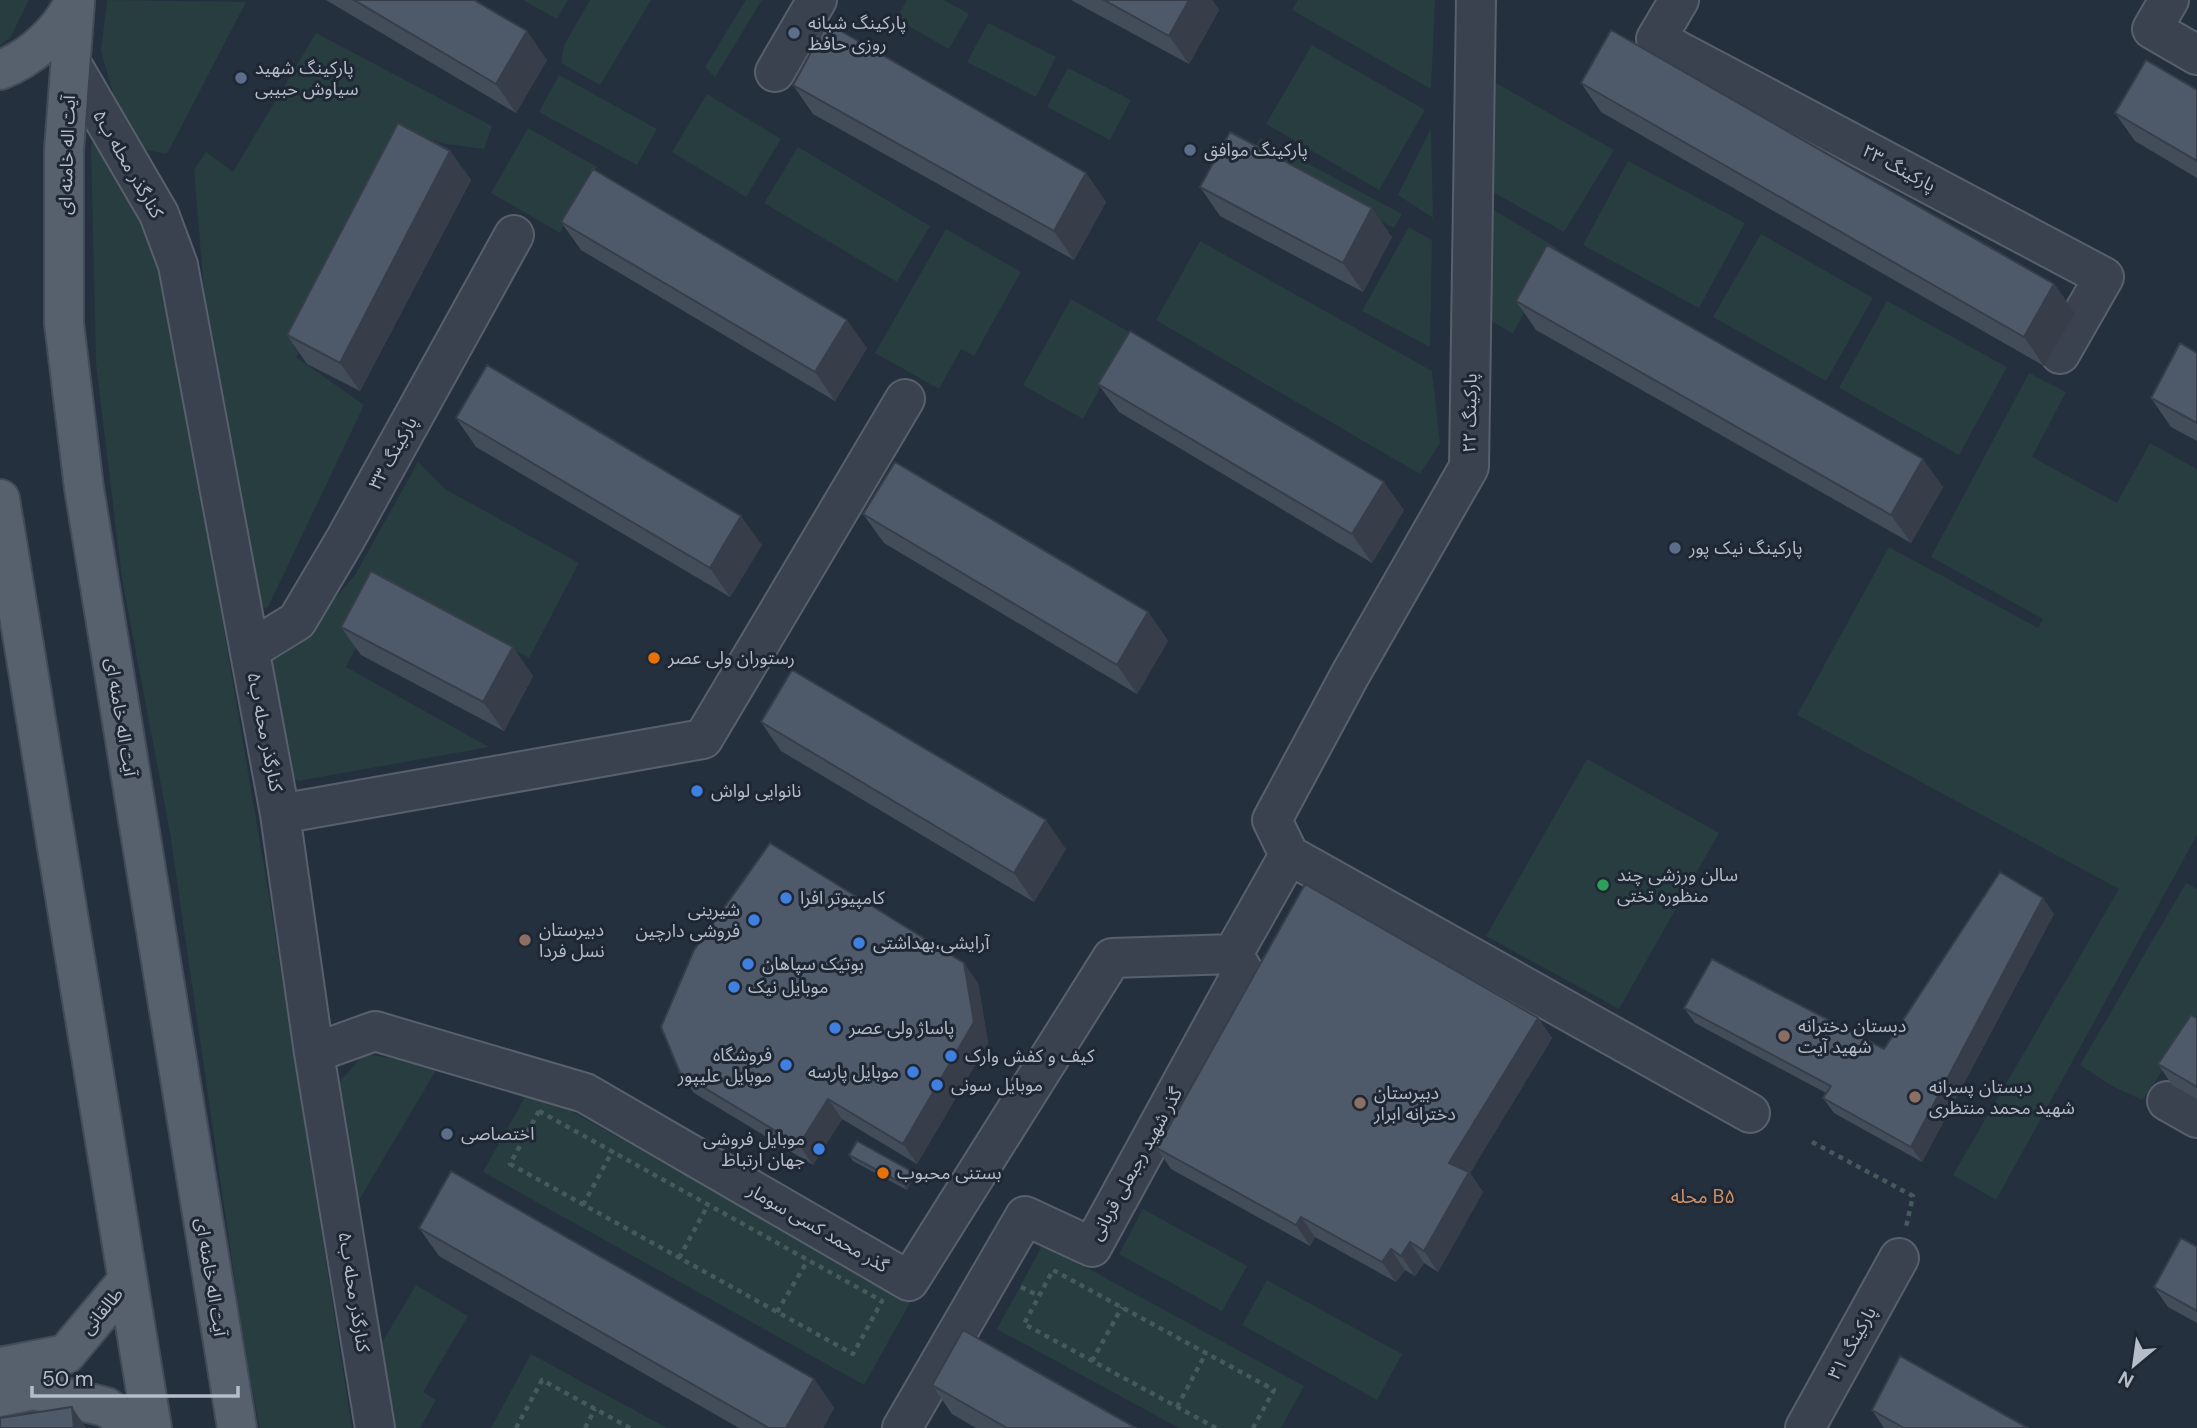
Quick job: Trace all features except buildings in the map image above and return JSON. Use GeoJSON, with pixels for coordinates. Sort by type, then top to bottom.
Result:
{"type":"FeatureCollection","features":[{"type":"Feature","properties":{"kind":"main road","name":"آیت اله خامنه ای"},"geometry":{"type":"LineString","coordinates":[[75,1],[64,150],[64,323],[83,475],[237,1428]]}},
{"type":"Feature","properties":{"kind":"main road"},"geometry":{"type":"LineString","coordinates":[[0,70],[23,61],[48,37],[75,1]]}},
{"type":"Feature","properties":{"kind":"main road"},"geometry":{"type":"LineString","coordinates":[[0,499],[152,1428]]}},
{"type":"Feature","properties":{"kind":"main road","name":"طالقانی"},"geometry":{"type":"LineString","coordinates":[[0,1367],[66,1354],[127,1281]]}},
{"type":"Feature","properties":{"kind":"main road"},"geometry":{"type":"LineString","coordinates":[[0,1397],[34,1390],[106,1407],[136,1428]]}},
{"type":"Feature","properties":{"kind":"street"},"geometry":{"type":"LineString","coordinates":[[775,72],[817,0]]}},
{"type":"Feature","properties":{"kind":"street","name":"پارکینگ ۲۲"},"geometry":{"type":"LineString","coordinates":[[1289,855],[1272,820],[1350,675],[1469,467],[1476,0]]}},
{"type":"Feature","properties":{"kind":"street","name":"پارکینگ ۲۳"},"geometry":{"type":"LineString","coordinates":[[1679,0],[1656,38],[2104,277],[2060,354]]}},
{"type":"Feature","properties":{"kind":"street"},"geometry":{"type":"LineString","coordinates":[[2169,0],[2152,29],[2197,55]]}},
{"type":"Feature","properties":{"kind":"street","name":"کنارگذر محله ب۵"},"geometry":{"type":"LineString","coordinates":[[71,63],[159,214],[178,265],[280,814],[314,1052],[375,1428]]}},
{"type":"Feature","properties":{"kind":"street","name":"پارکینگ ۳۳"},"geometry":{"type":"LineString","coordinates":[[250,650],[297,621],[514,235]]}},
{"type":"Feature","properties":{"kind":"street"},"geometry":{"type":"LineString","coordinates":[[280,814],[703,739],[905,399]]}},
{"type":"Feature","properties":{"kind":"street"},"geometry":{"type":"LineString","coordinates":[[1233,954],[1289,855],[1750,1113]]}},
{"type":"Feature","properties":{"kind":"street","name":"گذر محمد کسی سومار"},"geometry":{"type":"LineString","coordinates":[[314,1052],[374,1031],[585,1093],[909,1281],[1112,958],[1233,954]]}},
{"type":"Feature","properties":{"kind":"street","name":"گذر شهید رجبعلی قربانی"},"geometry":{"type":"LineString","coordinates":[[902,1428],[1025,1216],[1092,1247],[1243,971],[1233,954]]}},
{"type":"Feature","properties":{"kind":"street","name":"پارکینگ ۳۱"},"geometry":{"type":"LineString","coordinates":[[1805,1428],[1899,1258]]}},
{"type":"Feature","properties":{"kind":"path"},"geometry":{"type":"LineString","coordinates":[[539,1111],[882,1301],[853,1354],[583,1205],[510,1164],[539,1111]]}},
{"type":"Feature","properties":{"kind":"path"},"geometry":{"type":"LineString","coordinates":[[1812,1142],[1913,1196],[1899,1258]]}},
{"type":"Feature","properties":{"kind":"path"},"geometry":{"type":"LineString","coordinates":[[583,1205],[612,1152]]}},
{"type":"Feature","properties":{"kind":"path"},"geometry":{"type":"LineString","coordinates":[[680,1258],[708,1205]]}},
{"type":"Feature","properties":{"kind":"path"},"geometry":{"type":"LineString","coordinates":[[777,1312],[808,1260]]}},
{"type":"Feature","properties":{"kind":"path"},"geometry":{"type":"LineString","coordinates":[[1216,1428],[1024,1324],[1053,1270],[1274,1390],[1253,1428]]}},
{"type":"Feature","properties":{"kind":"path"},"geometry":{"type":"LineString","coordinates":[[1092,1361],[1122,1307]]}},
{"type":"Feature","properties":{"kind":"path"},"geometry":{"type":"LineString","coordinates":[[1177,1407],[1206,1353]]}},
{"type":"Feature","properties":{"kind":"path"},"geometry":{"type":"LineString","coordinates":[[516,1428],[542,1380],[629,1428]]}},
{"type":"Feature","properties":{"kind":"path"},"geometry":{"type":"LineString","coordinates":[[585,1428],[595,1409]]}},
{"type":"Feature","properties":{"kind":"green space"},"geometry":{"type":"Polygon","coordinates":[[[0,0],[29,0],[10,38],[0,45],[0,0]]]}},
{"type":"Feature","properties":{"kind":"green space"},"geometry":{"type":"Polygon","coordinates":[[[107,0],[246,2],[167,154],[141,149],[118,111],[101,51],[107,0]]]}},
{"type":"Feature","properties":{"kind":"green space"},"geometry":{"type":"Polygon","coordinates":[[[523,0],[568,0],[557,19],[523,0]]]}},
{"type":"Feature","properties":{"kind":"green space"},"geometry":{"type":"Polygon","coordinates":[[[590,0],[651,0],[600,85],[561,63],[564,45],[590,0]]]}},
{"type":"Feature","properties":{"kind":"green space"},"geometry":{"type":"Polygon","coordinates":[[[746,0],[762,0],[715,77],[705,67],[746,0]]]}},
{"type":"Feature","properties":{"kind":"green space"},"geometry":{"type":"Polygon","coordinates":[[[907,0],[944,0],[969,14],[949,49],[896,19],[907,0]]]}},
{"type":"Feature","properties":{"kind":"green space"},"geometry":{"type":"Polygon","coordinates":[[[1298,0],[1435,0],[1431,89],[1292,10],[1298,0]]]}},
{"type":"Feature","properties":{"kind":"green space"},"geometry":{"type":"Polygon","coordinates":[[[988,23],[1056,57],[1036,97],[967,62],[988,23]]]}},
{"type":"Feature","properties":{"kind":"green space"},"geometry":{"type":"Polygon","coordinates":[[[316,33],[492,126],[484,149],[445,144],[420,135],[410,141],[296,357],[364,405],[268,607],[248,610],[207,327],[194,170],[206,152],[233,172],[316,33]]]}},
{"type":"Feature","properties":{"kind":"green space"},"geometry":{"type":"Polygon","coordinates":[[[1312,45],[1425,110],[1379,190],[1266,124],[1312,45]]]}},
{"type":"Feature","properties":{"kind":"green space"},"geometry":{"type":"Polygon","coordinates":[[[1068,68],[1131,100],[1110,140],[1047,107],[1068,68]]]}},
{"type":"Feature","properties":{"kind":"green space"},"geometry":{"type":"Polygon","coordinates":[[[559,75],[657,129],[637,165],[539,112],[559,75]]]}},
{"type":"Feature","properties":{"kind":"green space"},"geometry":{"type":"Polygon","coordinates":[[[1489,79],[1614,150],[1564,232],[1486,188],[1489,79]]]}},
{"type":"Feature","properties":{"kind":"green space"},"geometry":{"type":"Polygon","coordinates":[[[707,94],[781,139],[746,197],[672,152],[707,94]]]}},
{"type":"Feature","properties":{"kind":"green space"},"geometry":{"type":"Polygon","coordinates":[[[528,128],[597,167],[560,233],[491,193],[528,128]]]}},
{"type":"Feature","properties":{"kind":"green space"},"geometry":{"type":"Polygon","coordinates":[[[1431,128],[1433,218],[1398,195],[1431,128]]]}},
{"type":"Feature","properties":{"kind":"green space"},"geometry":{"type":"Polygon","coordinates":[[[98,134],[163,267],[270,902],[352,1428],[260,1428],[247,1365],[170,833],[122,579],[96,364],[91,146],[98,134]]]}},
{"type":"Feature","properties":{"kind":"green space"},"geometry":{"type":"Polygon","coordinates":[[[1260,138],[1402,214],[1394,228],[1252,152],[1260,138]]]}},
{"type":"Feature","properties":{"kind":"green space"},"geometry":{"type":"Polygon","coordinates":[[[798,147],[930,226],[897,282],[764,203],[798,147]]]}},
{"type":"Feature","properties":{"kind":"green space"},"geometry":{"type":"Polygon","coordinates":[[[1628,161],[1745,223],[1699,308],[1583,245],[1628,161]]]}},
{"type":"Feature","properties":{"kind":"green space"},"geometry":{"type":"Polygon","coordinates":[[[1484,204],[1557,248],[1513,334],[1482,315],[1484,204]]]}},
{"type":"Feature","properties":{"kind":"green space"},"geometry":{"type":"Polygon","coordinates":[[[1409,227],[1432,240],[1430,347],[1362,311],[1409,227]]]}},
{"type":"Feature","properties":{"kind":"green space"},"geometry":{"type":"Polygon","coordinates":[[[946,229],[1021,272],[974,356],[961,349],[939,389],[875,353],[946,229]]]}},
{"type":"Feature","properties":{"kind":"green space"},"geometry":{"type":"Polygon","coordinates":[[[1761,234],[1873,298],[1826,381],[1713,317],[1761,234]]]}},
{"type":"Feature","properties":{"kind":"green space"},"geometry":{"type":"Polygon","coordinates":[[[1200,241],[1432,371],[1440,443],[1420,474],[1156,320],[1200,241]]]}},
{"type":"Feature","properties":{"kind":"green space"},"geometry":{"type":"Polygon","coordinates":[[[1071,299],[1131,333],[1083,419],[1023,385],[1071,299]]]}},
{"type":"Feature","properties":{"kind":"green space"},"geometry":{"type":"Polygon","coordinates":[[[1887,301],[2007,367],[1959,455],[1839,388],[1887,301]]]}},
{"type":"Feature","properties":{"kind":"green space"},"geometry":{"type":"Polygon","coordinates":[[[2029,373],[2066,392],[2032,457],[2117,503],[2150,443],[2197,469],[2197,835],[1996,1200],[1953,1175],[2119,889],[1797,715],[1889,547],[2038,628],[2043,619],[1931,557],[2029,373]]]}},
{"type":"Feature","properties":{"kind":"green space"},"geometry":{"type":"Polygon","coordinates":[[[418,462],[445,489],[579,563],[529,658],[388,585],[346,667],[489,747],[298,781],[281,769],[269,653],[302,636],[355,575],[418,462]]]}},
{"type":"Feature","properties":{"kind":"green space","name":"سالن ورزشی چند منظوره تختی"},"geometry":{"type":"Polygon","coordinates":[[[1587,759],[1719,833],[1619,1009],[1486,936],[1587,759]]]}},
{"type":"Feature","properties":{"kind":"green space"},"geometry":{"type":"Polygon","coordinates":[[[2186,883],[2197,889],[2197,1022],[2142,1100],[2112,1086],[2080,1065],[2186,883]]]}},
{"type":"Feature","properties":{"kind":"green space"},"geometry":{"type":"Polygon","coordinates":[[[364,1054],[439,1065],[358,1202],[336,1086],[364,1054]]]}},
{"type":"Feature","properties":{"kind":"green space"},"geometry":{"type":"Polygon","coordinates":[[[530,1088],[911,1301],[864,1385],[483,1172],[530,1088]]]}},
{"type":"Feature","properties":{"kind":"green space"},"geometry":{"type":"Polygon","coordinates":[[[1143,1209],[1247,1266],[1222,1311],[1119,1254],[1143,1209]]]}},
{"type":"Feature","properties":{"kind":"green space"},"geometry":{"type":"Polygon","coordinates":[[[1043,1244],[1304,1386],[1281,1428],[1179,1428],[997,1329],[1043,1244]]]}},
{"type":"Feature","properties":{"kind":"green space"},"geometry":{"type":"Polygon","coordinates":[[[1267,1280],[1402,1354],[1377,1400],[1242,1325],[1267,1280]]]}},
{"type":"Feature","properties":{"kind":"green space"},"geometry":{"type":"Polygon","coordinates":[[[416,1285],[468,1316],[423,1392],[436,1400],[420,1428],[392,1428],[380,1346],[416,1285]]]}},
{"type":"Feature","properties":{"kind":"green space"},"geometry":{"type":"Polygon","coordinates":[[[531,1354],[667,1428],[491,1428],[531,1354]]]}},
{"type":"Feature","properties":{"kind":"place","name":"پارکینگ شبانه روزی حافظ"},"geometry":{"type":"Point","coordinates":[794,33]}},
{"type":"Feature","properties":{"kind":"place","name":"پارکینگ شهید سیاوش حبیبی"},"geometry":{"type":"Point","coordinates":[241,78]}},
{"type":"Feature","properties":{"kind":"place","name":"پارکینگ موافق"},"geometry":{"type":"Point","coordinates":[1190,150]}},
{"type":"Feature","properties":{"kind":"place","name":"پارکینگ نیک پور"},"geometry":{"type":"Point","coordinates":[1675,548]}},
{"type":"Feature","properties":{"kind":"place","name":"رستوران ولی عصر"},"geometry":{"type":"Point","coordinates":[654,658]}},
{"type":"Feature","properties":{"kind":"place","name":"نانوایی لواش"},"geometry":{"type":"Point","coordinates":[697,791]}},
{"type":"Feature","properties":{"kind":"place","name":"سالن ورزشی چند منظوره تختی"},"geometry":{"type":"Point","coordinates":[1603,885]}},
{"type":"Feature","properties":{"kind":"place","name":"کامپیوتر افرا"},"geometry":{"type":"Point","coordinates":[786,898]}},
{"type":"Feature","properties":{"kind":"place","name":"شیرینی فروشی دارچین"},"geometry":{"type":"Point","coordinates":[754,920]}},
{"type":"Feature","properties":{"kind":"place","name":"دبیرستان نسل فردا"},"geometry":{"type":"Point","coordinates":[525,940]}},
{"type":"Feature","properties":{"kind":"place","name":"آرایشی،بهداشتی"},"geometry":{"type":"Point","coordinates":[859,943]}},
{"type":"Feature","properties":{"kind":"place","name":"بوتیک سپاهان"},"geometry":{"type":"Point","coordinates":[748,964]}},
{"type":"Feature","properties":{"kind":"place","name":"موبایل نیک"},"geometry":{"type":"Point","coordinates":[734,987]}},
{"type":"Feature","properties":{"kind":"place","name":"پاساژ ولی عصر"},"geometry":{"type":"Point","coordinates":[835,1028]}},
{"type":"Feature","properties":{"kind":"place","name":"دبستان دخترانه شهید آیت"},"geometry":{"type":"Point","coordinates":[1784,1036]}},
{"type":"Feature","properties":{"kind":"place","name":"کیف و کفش وارک"},"geometry":{"type":"Point","coordinates":[951,1056]}},
{"type":"Feature","properties":{"kind":"place","name":"فروشگاه موبایل علیپور"},"geometry":{"type":"Point","coordinates":[786,1065]}},
{"type":"Feature","properties":{"kind":"place","name":"موبایل پارسه"},"geometry":{"type":"Point","coordinates":[913,1072]}},
{"type":"Feature","properties":{"kind":"place","name":"موبایل سونی"},"geometry":{"type":"Point","coordinates":[937,1085]}},
{"type":"Feature","properties":{"kind":"place","name":"دبستان پسرانه شهید محمد منتظری"},"geometry":{"type":"Point","coordinates":[1915,1097]}},
{"type":"Feature","properties":{"kind":"place","name":"دبیرستان دخترانه ابرار"},"geometry":{"type":"Point","coordinates":[1360,1103]}},
{"type":"Feature","properties":{"kind":"place","name":"اختصاصی"},"geometry":{"type":"Point","coordinates":[447,1134]}},
{"type":"Feature","properties":{"kind":"place","name":"موبایل فروشی جهان ارتباط"},"geometry":{"type":"Point","coordinates":[819,1149]}},
{"type":"Feature","properties":{"kind":"place","name":"بستنی محبوب"},"geometry":{"type":"Point","coordinates":[883,1173]}},
{"type":"Feature","properties":{"kind":"district","name":"محله B۵"},"geometry":{"type":"Point","coordinates":[1703,1196]}}]}
